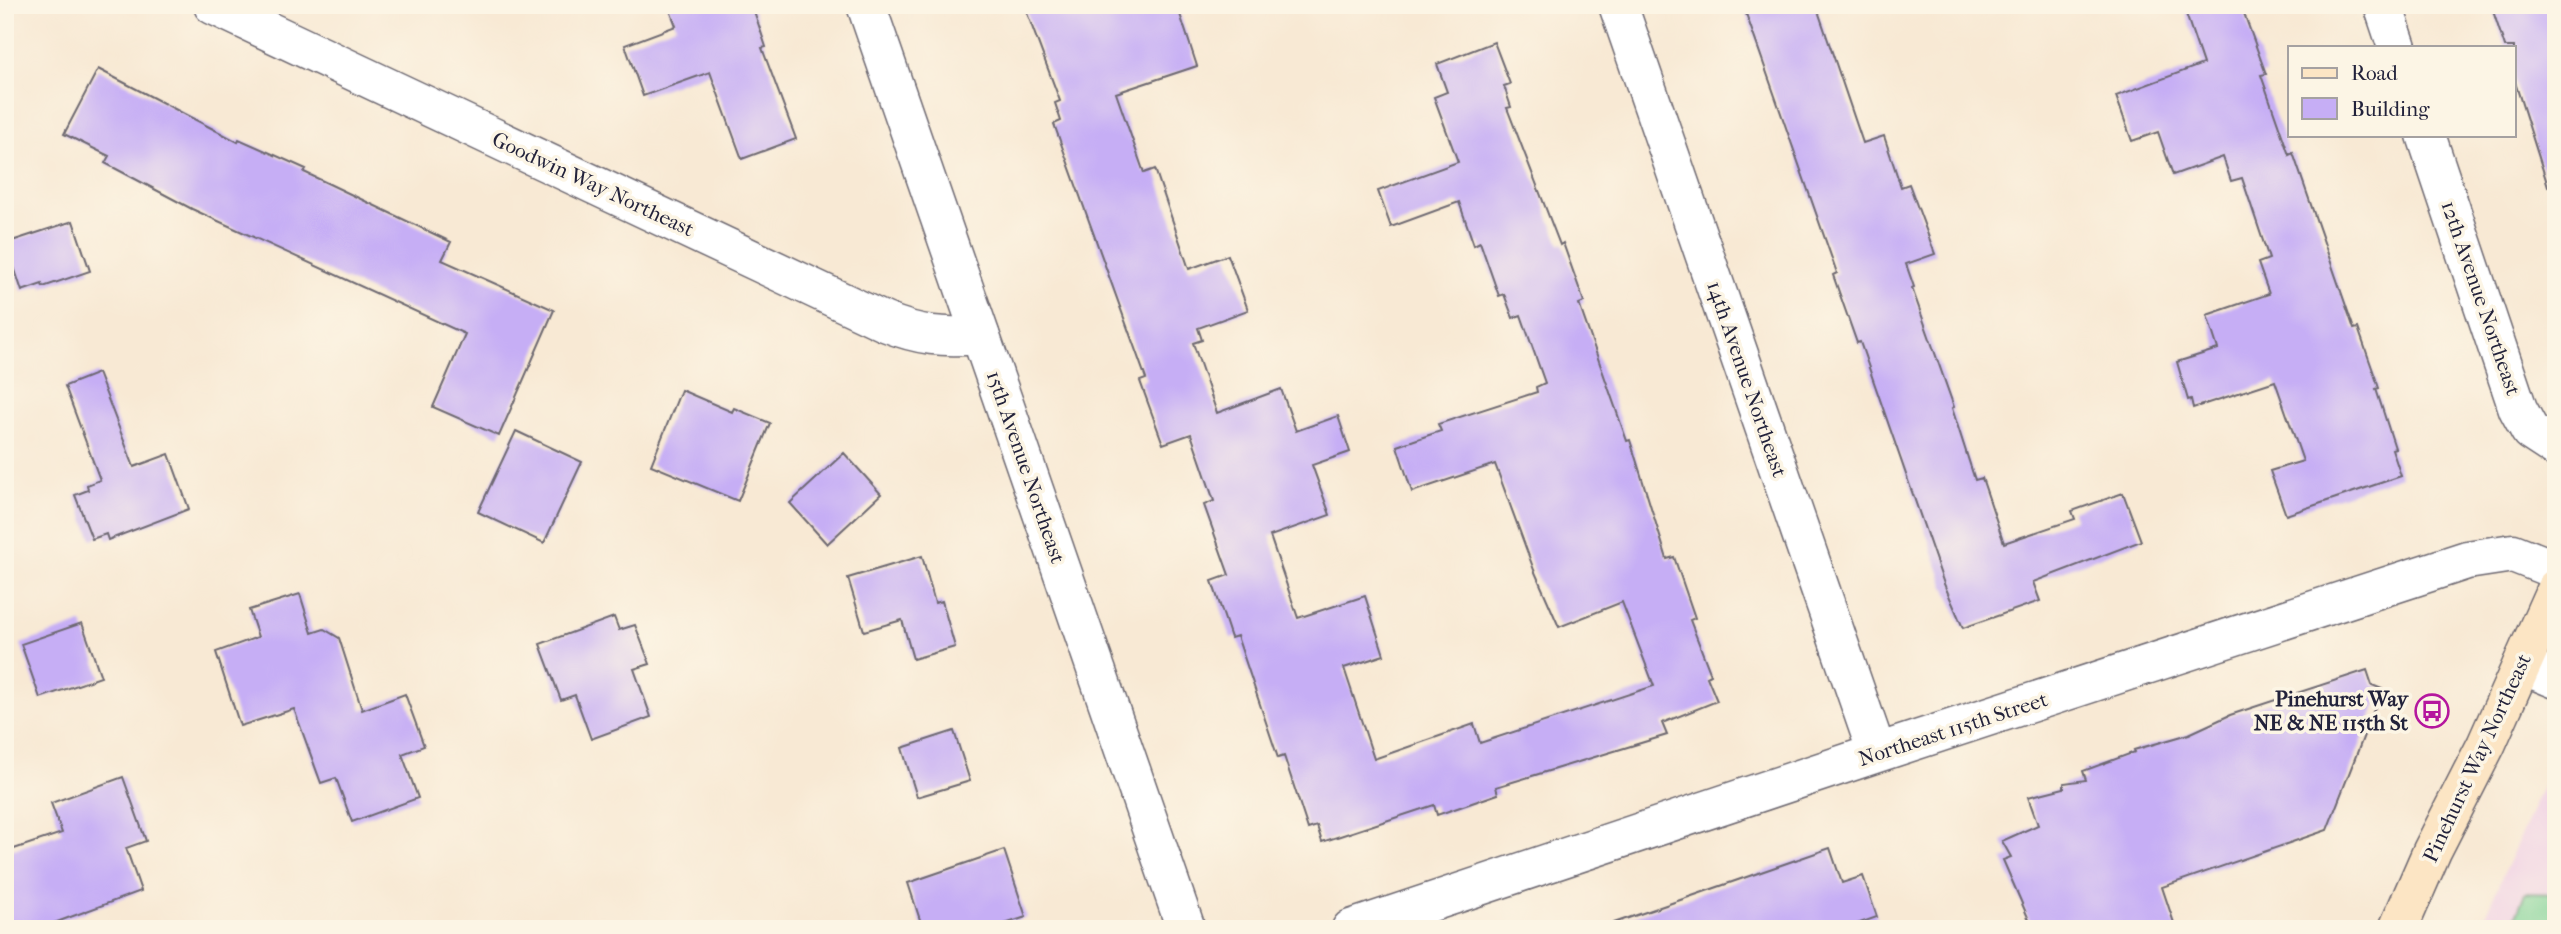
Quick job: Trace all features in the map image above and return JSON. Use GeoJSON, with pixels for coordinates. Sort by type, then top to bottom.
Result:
{"type":"FeatureCollection","features":[{"type":"Feature","properties":{"kind":"main road","name":"Pinehurst Way Northeast"},"geometry":{"type":"LineString","coordinates":[[2398,929],[2432,851],[2486,745],[2539,672],[2556,588]]}},
{"type":"Feature","properties":{"kind":"street","name":"Goodwin Way Northeast"},"geometry":{"type":"LineString","coordinates":[[214,5],[885,322],[926,335],[947,338],[980,335]]}},
{"type":"Feature","properties":{"kind":"street","name":"15th Avenue Northeast"},"geometry":{"type":"LineString","coordinates":[[866,5],[1186,929]]}},
{"type":"Feature","properties":{"kind":"street","name":"14th Avenue Northeast"},"geometry":{"type":"LineString","coordinates":[[1618,5],[1877,753]]}},
{"type":"Feature","properties":{"kind":"street"},"geometry":{"type":"LineString","coordinates":[[2383,5],[2397,46]]}},
{"type":"Feature","properties":{"kind":"street","name":"12th Avenue Northeast"},"geometry":{"type":"LineString","coordinates":[[2426,136],[2518,409],[2530,431],[2556,447]]}},
{"type":"Feature","properties":{"kind":"street","name":"Northeast 115th Street"},"geometry":{"type":"LineString","coordinates":[[1351,929],[1877,753],[2478,557],[2513,553],[2556,570]]}},
{"type":"Feature","properties":{"kind":"shaded area"},"geometry":{"type":"Polygon","coordinates":[[[2556,755],[2556,929],[2479,929],[2545,780],[2556,755]]]}},
{"type":"Feature","properties":{"kind":"green space"},"geometry":{"type":"Polygon","coordinates":[[[2525,893],[2556,894],[2556,929],[2511,929],[2525,893]]]}},
{"type":"Feature","properties":{"kind":"building"},"geometry":{"type":"Polygon","coordinates":[[[668,5],[752,5],[766,47],[762,48],[796,139],[742,159],[710,72],[643,96],[625,45],[676,26],[668,5]]]}},
{"type":"Feature","properties":{"kind":"building"},"geometry":{"type":"Polygon","coordinates":[[[1024,5],[1177,5],[1197,66],[1116,93],[1144,173],[1155,169],[1189,269],[1228,255],[1248,310],[1198,328],[1202,340],[1193,343],[1217,413],[1281,389],[1296,431],[1338,416],[1350,452],[1312,465],[1330,515],[1270,536],[1298,618],[1365,596],[1384,655],[1344,668],[1374,759],[1474,724],[1480,743],[1654,686],[1622,602],[1559,627],[1534,570],[1495,464],[1412,492],[1397,446],[1441,431],[1438,424],[1537,392],[1536,387],[1545,383],[1521,315],[1513,318],[1504,294],[1499,296],[1480,242],[1474,245],[1459,202],[1391,227],[1378,191],[1458,162],[1434,97],[1447,92],[1437,64],[1494,42],[1510,84],[1504,86],[1511,107],[1507,108],[1560,245],[1563,243],[1584,302],[1579,304],[1627,441],[1630,440],[1667,559],[1674,557],[1695,618],[1690,620],[1711,675],[1707,677],[1717,701],[1662,723],[1667,735],[1496,787],[1498,794],[1437,815],[1434,805],[1322,842],[1317,826],[1308,829],[1284,756],[1278,758],[1237,636],[1231,638],[1212,581],[1229,575],[1204,505],[1214,501],[1191,434],[1163,444],[1140,381],[1146,379],[1054,124],[1061,121],[1055,103],[1060,101],[1024,5]]]}},
{"type":"Feature","properties":{"kind":"building"},"geometry":{"type":"Polygon","coordinates":[[[1743,5],[1816,5],[1863,143],[1884,136],[1901,187],[1909,184],[1935,254],[1906,264],[1914,287],[1912,288],[1954,407],[1952,408],[1975,480],[1982,478],[2004,543],[2075,519],[2072,511],[2123,493],[2141,541],[2033,582],[2040,601],[1963,628],[1944,584],[1860,342],[1857,343],[1833,275],[1837,273],[1743,5]]]}},
{"type":"Feature","properties":{"kind":"building"},"geometry":{"type":"Polygon","coordinates":[[[2183,5],[2241,5],[2266,74],[2261,75],[2289,155],[2293,153],[2354,329],[2358,328],[2379,388],[2376,389],[2401,476],[2286,515],[2270,471],[2303,461],[2275,381],[2193,408],[2177,362],[2218,349],[2207,315],[2269,294],[2258,263],[2269,259],[2242,178],[2231,181],[2223,157],[2173,175],[2158,132],[2132,141],[2116,96],[2203,64],[2183,5]]]}},
{"type":"Feature","properties":{"kind":"building"},"geometry":{"type":"Polygon","coordinates":[[[2491,5],[2556,5],[2556,184],[2548,186],[2516,85],[2516,46],[2505,46],[2491,5]]]}},
{"type":"Feature","properties":{"kind":"building"},"geometry":{"type":"Polygon","coordinates":[[[98,69],[238,142],[239,139],[306,169],[304,172],[451,242],[442,260],[554,310],[499,436],[433,407],[465,334],[192,209],[105,163],[109,156],[64,134],[98,69]]]}},
{"type":"Feature","properties":{"kind":"building"},"geometry":{"type":"Polygon","coordinates":[[[73,221],[90,271],[22,291],[6,243],[73,221]]]}},
{"type":"Feature","properties":{"kind":"building"},"geometry":{"type":"Polygon","coordinates":[[[98,373],[134,467],[169,454],[189,509],[108,540],[106,534],[92,539],[75,495],[88,490],[87,485],[100,480],[65,386],[98,373]]]}},
{"type":"Feature","properties":{"kind":"building"},"geometry":{"type":"Polygon","coordinates":[[[681,390],[732,412],[734,408],[770,423],[738,501],[651,465],[681,390]]]}},
{"type":"Feature","properties":{"kind":"building"},"geometry":{"type":"Polygon","coordinates":[[[516,431],[582,462],[544,543],[478,512],[516,431]]]}},
{"type":"Feature","properties":{"kind":"building"},"geometry":{"type":"Polygon","coordinates":[[[844,453],[881,494],[827,544],[790,503],[844,453]]]}},
{"type":"Feature","properties":{"kind":"building"},"geometry":{"type":"Polygon","coordinates":[[[922,556],[935,603],[942,601],[955,647],[913,659],[902,620],[864,631],[848,578],[922,556]]]}},
{"type":"Feature","properties":{"kind":"building"},"geometry":{"type":"Polygon","coordinates":[[[300,594],[312,633],[324,629],[339,638],[362,710],[405,694],[424,746],[402,754],[418,798],[352,822],[336,778],[321,783],[294,709],[240,726],[216,652],[258,637],[249,610],[300,594]]]}},
{"type":"Feature","properties":{"kind":"building"},"geometry":{"type":"Polygon","coordinates":[[[614,617],[619,630],[635,625],[650,664],[634,669],[651,717],[591,739],[575,695],[561,700],[540,644],[614,617]]]}},
{"type":"Feature","properties":{"kind":"building"},"geometry":{"type":"Polygon","coordinates":[[[82,623],[101,677],[40,698],[21,644],[82,623]]]}},
{"type":"Feature","properties":{"kind":"building"},"geometry":{"type":"Polygon","coordinates":[[[2367,670],[2372,685],[2382,689],[2327,830],[2162,887],[2176,929],[2033,929],[2003,860],[2011,857],[2002,841],[2038,825],[2028,797],[2064,788],[2064,783],[2086,780],[2083,771],[2135,752],[2134,750],[2189,734],[2230,715],[2367,670]]]}},
{"type":"Feature","properties":{"kind":"building"},"geometry":{"type":"Polygon","coordinates":[[[954,731],[970,781],[917,797],[902,748],[954,731]]]}},
{"type":"Feature","properties":{"kind":"building"},"geometry":{"type":"Polygon","coordinates":[[[123,777],[146,841],[126,848],[141,891],[38,929],[5,929],[5,852],[62,833],[51,803],[123,777]]]}},
{"type":"Feature","properties":{"kind":"building"},"geometry":{"type":"Polygon","coordinates":[[[1830,848],[1842,883],[1863,876],[1877,917],[1843,929],[1615,929],[1614,923],[1830,848]]]}},
{"type":"Feature","properties":{"kind":"building"},"geometry":{"type":"Polygon","coordinates":[[[1004,850],[1026,917],[990,929],[923,929],[908,883],[1004,850]]]}},
{"type":"Feature","properties":{"kind":"place","name":"Pinehurst Way NE & NE 115th St"},"geometry":{"type":"Point","coordinates":[2432,711]}}]}
